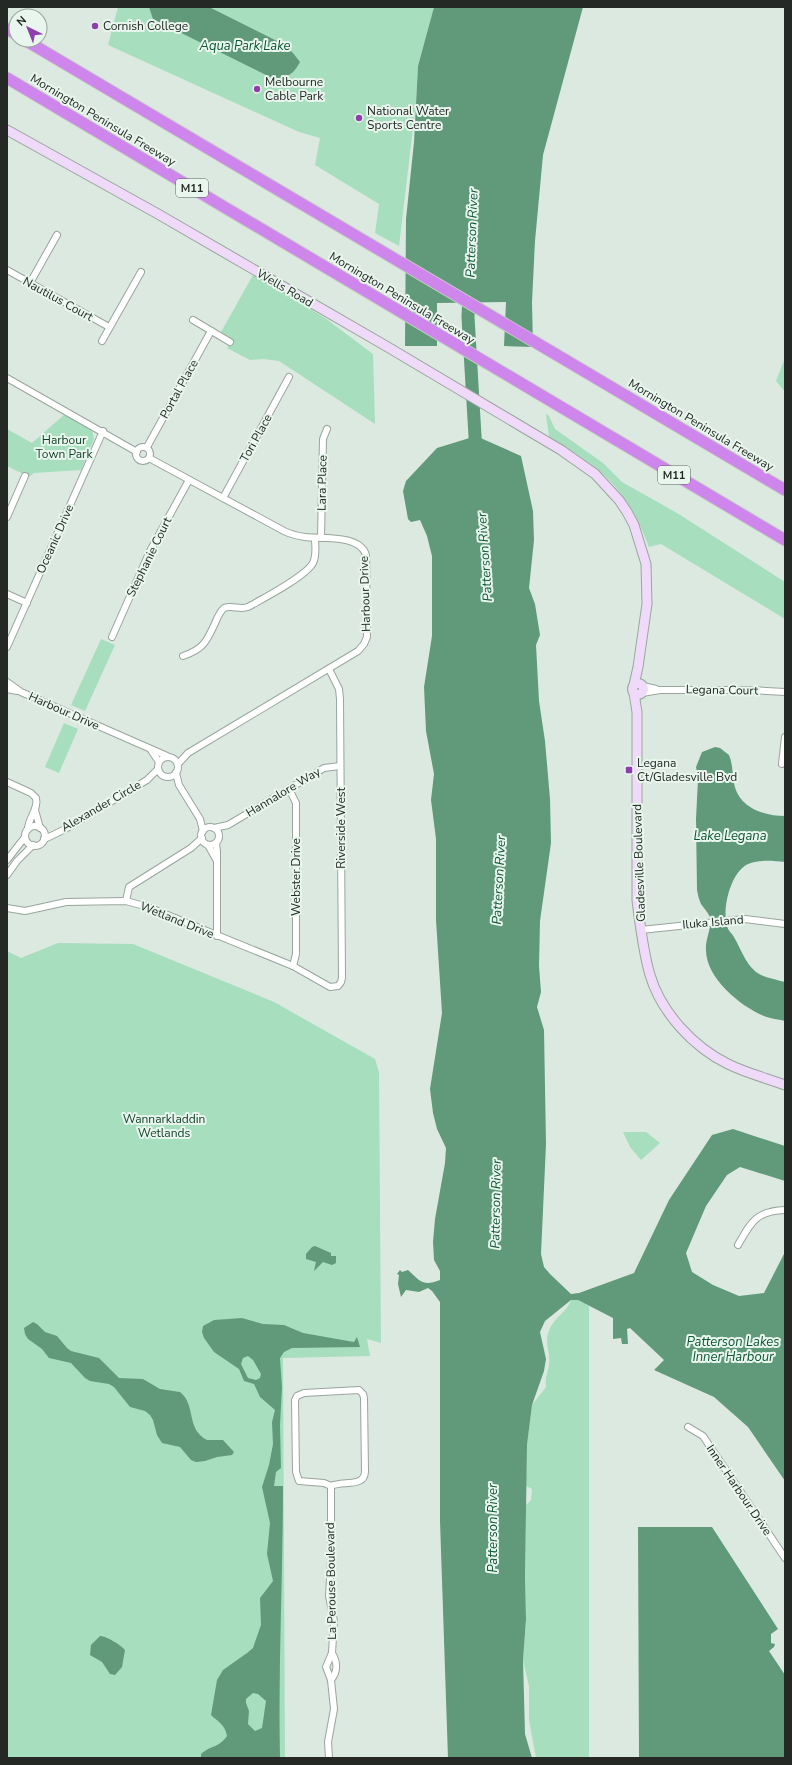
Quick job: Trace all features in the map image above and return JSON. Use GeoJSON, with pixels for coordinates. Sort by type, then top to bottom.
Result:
{"type":"FeatureCollection","features":[{"type":"Feature","properties":{"kind":"highway","name":"Mornington Peninsula Freeway"},"geometry":{"type":"LineString","coordinates":[[38,48],[785,490]]}},
{"type":"Feature","properties":{"kind":"highway","name":"Mornington Peninsula Freeway"},"geometry":{"type":"LineString","coordinates":[[7,78],[785,540]]}},
{"type":"Feature","properties":{"kind":"main road","name":"Wells Road"},"geometry":{"type":"LineString","coordinates":[[7,130],[158,214],[386,346],[561,450]]}},
{"type":"Feature","properties":{"kind":"main road","name":"Gladesville Boulevard"},"geometry":{"type":"LineString","coordinates":[[561,450],[595,474],[608,486],[619,500],[634,525],[644,555],[648,584],[647,604],[638,666],[637,880],[641,930],[650,974],[665,1006],[685,1032],[699,1045],[727,1064],[785,1085]]}},
{"type":"Feature","properties":{"kind":"street"},"geometry":{"type":"LineString","coordinates":[[30,283],[57,235]]}},
{"type":"Feature","properties":{"kind":"street","name":"Nautilus Court"},"geometry":{"type":"LineString","coordinates":[[7,270],[109,327]]}},
{"type":"Feature","properties":{"kind":"street"},"geometry":{"type":"LineString","coordinates":[[102,341],[141,272]]}},
{"type":"Feature","properties":{"kind":"street"},"geometry":{"type":"LineString","coordinates":[[193,320],[230,342]]}},
{"type":"Feature","properties":{"kind":"street","name":"Portal Place"},"geometry":{"type":"LineString","coordinates":[[146,447],[211,331]]}},
{"type":"Feature","properties":{"kind":"street","name":"Tori Place"},"geometry":{"type":"LineString","coordinates":[[223,498],[289,377]]}},
{"type":"Feature","properties":{"kind":"street"},"geometry":{"type":"LineString","coordinates":[[7,378],[103,431],[137,452],[137,456],[140,460],[149,458],[150,452],[146,447],[140,448],[137,452]]}},
{"type":"Feature","properties":{"kind":"street","name":"Lara Place"},"geometry":{"type":"LineString","coordinates":[[183,656],[196,651],[204,645],[218,615],[224,608],[230,607],[242,609],[248,607],[300,576],[313,562],[318,538],[323,439],[327,429]]}},
{"type":"Feature","properties":{"kind":"street","name":"Oceanic Drive"},"geometry":{"type":"LineString","coordinates":[[7,647],[103,431]]}},
{"type":"Feature","properties":{"kind":"street","name":"Harbour Drive"},"geometry":{"type":"LineString","coordinates":[[149,458],[284,531],[294,535],[318,538],[340,538],[361,547],[366,555],[366,640],[361,649],[188,753],[178,764]]}},
{"type":"Feature","properties":{"kind":"street"},"geometry":{"type":"LineString","coordinates":[[7,517],[25,476]]}},
{"type":"Feature","properties":{"kind":"street","name":"Stephanie Court"},"geometry":{"type":"LineString","coordinates":[[112,637],[150,551],[190,480]]}},
{"type":"Feature","properties":{"kind":"street"},"geometry":{"type":"LineString","coordinates":[[7,594],[27,602]]}},
{"type":"Feature","properties":{"kind":"street","name":"Riverside West"},"geometry":{"type":"LineString","coordinates":[[329,669],[339,689],[340,695],[342,978],[341,982],[336,987]]}},
{"type":"Feature","properties":{"kind":"street","name":"Harbour Drive"},"geometry":{"type":"LineString","coordinates":[[7,682],[21,692],[151,750],[170,757],[188,753]]}},
{"type":"Feature","properties":{"kind":"street","name":"Harbour Drive"},"geometry":{"type":"LineString","coordinates":[[7,689],[21,692]]}},
{"type":"Feature","properties":{"kind":"street","name":"Legana Court"},"geometry":{"type":"LineString","coordinates":[[639,689],[749,690],[785,692]]}},
{"type":"Feature","properties":{"kind":"street"},"geometry":{"type":"LineString","coordinates":[[782,764],[785,737]]}},
{"type":"Feature","properties":{"kind":"street"},"geometry":{"type":"LineString","coordinates":[[151,750],[158,766],[165,776],[179,785]]}},
{"type":"Feature","properties":{"kind":"street"},"geometry":{"type":"LineString","coordinates":[[170,757],[178,764],[176,773],[179,785],[200,819],[209,829],[219,836]]}},
{"type":"Feature","properties":{"kind":"street","name":"Alexander Circle"},"geometry":{"type":"LineString","coordinates":[[147,780],[158,766],[170,757]]}},
{"type":"Feature","properties":{"kind":"street","name":"Hannalore Way"},"geometry":{"type":"LineString","coordinates":[[209,829],[228,825],[324,768],[340,766]]}},
{"type":"Feature","properties":{"kind":"street","name":"Alexander Circle"},"geometry":{"type":"LineString","coordinates":[[44,839],[53,835],[55,832],[67,828],[147,780],[176,773]]}},
{"type":"Feature","properties":{"kind":"street"},"geometry":{"type":"LineString","coordinates":[[7,782],[35,796],[37,800],[25,838],[7,860]]}},
{"type":"Feature","properties":{"kind":"street","name":"Webster Drive"},"geometry":{"type":"LineString","coordinates":[[289,789],[296,804],[296,954],[293,966]]}},
{"type":"Feature","properties":{"kind":"street"},"geometry":{"type":"LineString","coordinates":[[25,838],[29,844],[33,845],[40,844],[44,839],[44,834],[35,810]]}},
{"type":"Feature","properties":{"kind":"street","name":"Hannalore Way"},"geometry":{"type":"LineString","coordinates":[[216,843],[219,836],[228,825]]}},
{"type":"Feature","properties":{"kind":"street"},"geometry":{"type":"LineString","coordinates":[[28,829],[35,826],[41,829]]}},
{"type":"Feature","properties":{"kind":"street","name":"Alexander Circle"},"geometry":{"type":"LineString","coordinates":[[41,829],[55,832]]}},
{"type":"Feature","properties":{"kind":"street"},"geometry":{"type":"LineString","coordinates":[[205,842],[209,829]]}},
{"type":"Feature","properties":{"kind":"street"},"geometry":{"type":"LineString","coordinates":[[205,842],[217,860]]}},
{"type":"Feature","properties":{"kind":"street"},"geometry":{"type":"LineString","coordinates":[[126,901],[130,887],[192,848],[205,842],[216,843],[217,936]]}},
{"type":"Feature","properties":{"kind":"street"},"geometry":{"type":"LineString","coordinates":[[7,875],[17,861],[33,845]]}},
{"type":"Feature","properties":{"kind":"street","name":"Wetland Drive"},"geometry":{"type":"LineString","coordinates":[[8,907],[25,912],[66,902],[126,901],[148,907],[293,966],[330,987],[336,987]]}},
{"type":"Feature","properties":{"kind":"street","name":"Iluka Island"},"geometry":{"type":"LineString","coordinates":[[641,930],[745,919],[785,924]]}},
{"type":"Feature","properties":{"kind":"street"},"geometry":{"type":"LineString","coordinates":[[738,1245],[747,1229],[761,1214],[785,1210]]}},
{"type":"Feature","properties":{"kind":"street"},"geometry":{"type":"LineString","coordinates":[[359,1390],[364,1397],[365,1476],[360,1482],[338,1483],[331,1486],[324,1483],[301,1482],[297,1478],[296,1398],[302,1393],[359,1390]]}},
{"type":"Feature","properties":{"kind":"street","name":"Inner Harbour Drive"},"geometry":{"type":"LineString","coordinates":[[688,1427],[699,1434],[709,1445],[785,1558]]}},
{"type":"Feature","properties":{"kind":"street","name":"La Perouse Boulevard"},"geometry":{"type":"LineString","coordinates":[[329,1758],[329,1732],[334,1709],[331,1680],[326,1667],[332,1653],[334,1620],[329,1596],[331,1486]]}},
{"type":"Feature","properties":{"kind":"street","name":"La Perouse Boulevard"},"geometry":{"type":"LineString","coordinates":[[331,1680],[336,1674],[337,1667],[332,1653]]}},
{"type":"Feature","properties":{"kind":"green space"},"geometry":{"type":"Polygon","coordinates":[[[118,7],[434,7],[418,66],[416,103],[399,246],[375,233],[379,204],[315,165],[320,138],[299,132],[108,45],[118,7]]]}},
{"type":"Feature","properties":{"kind":"green space"},"geometry":{"type":"Polygon","coordinates":[[[253,275],[325,318],[373,354],[375,424],[279,361],[264,359],[250,360],[227,348],[232,339],[221,332],[253,275]]]}},
{"type":"Feature","properties":{"kind":"green space"},"geometry":{"type":"Polygon","coordinates":[[[785,358],[785,392],[776,381],[785,358]]]}},
{"type":"Feature","properties":{"kind":"green space","name":"Harbour Town Park"},"geometry":{"type":"Polygon","coordinates":[[[65,414],[92,429],[94,439],[81,470],[34,473],[29,477],[7,466],[7,429],[32,443],[65,414]]]}},
{"type":"Feature","properties":{"kind":"green space"},"geometry":{"type":"Polygon","coordinates":[[[546,414],[549,416],[555,429],[603,463],[622,482],[677,513],[785,582],[785,619],[661,544],[649,547],[631,508],[610,481],[584,459],[549,437],[546,414]]]}},
{"type":"Feature","properties":{"kind":"green space"},"geometry":{"type":"Polygon","coordinates":[[[101,639],[115,645],[85,711],[71,705],[101,639]]]}},
{"type":"Feature","properties":{"kind":"green space"},"geometry":{"type":"Polygon","coordinates":[[[64,723],[78,729],[59,773],[45,767],[64,723]]]}},
{"type":"Feature","properties":{"kind":"green space","name":"Wannarkladdin Wetlands"},"geometry":{"type":"Polygon","coordinates":[[[58,943],[133,944],[274,1002],[375,1059],[379,1072],[381,1343],[367,1339],[370,1356],[283,1358],[285,1758],[7,1758],[7,951],[21,958],[58,943]]]}},
{"type":"Feature","properties":{"kind":"green space"},"geometry":{"type":"Polygon","coordinates":[[[623,1132],[646,1132],[660,1143],[641,1160],[630,1147],[623,1132]]]}},
{"type":"Feature","properties":{"kind":"green space"},"geometry":{"type":"Polygon","coordinates":[[[571,1300],[578,1300],[589,1306],[589,1758],[536,1758],[529,1720],[529,1686],[523,1660],[526,1619],[526,1505],[531,1500],[532,1489],[526,1486],[527,1445],[532,1405],[546,1387],[546,1378],[549,1365],[547,1343],[548,1334],[552,1324],[567,1308],[571,1300]]]}},
{"type":"Feature","properties":{"kind":"water","name":"Aqua Park Lake"},"geometry":{"type":"Polygon","coordinates":[[[149,7],[209,7],[281,43],[293,53],[300,62],[289,75],[285,77],[272,78],[153,19],[149,7]]]}},
{"type":"Feature","properties":{"kind":"water"},"geometry":{"type":"Polygon","coordinates":[[[434,7],[583,7],[543,155],[535,241],[532,302],[533,347],[504,346],[506,302],[437,303],[437,346],[405,346],[406,219],[414,142],[418,66],[434,7]]]}},
{"type":"Feature","properties":{"kind":"water","name":"Patterson Lakes Inner Harbour"},"geometry":{"type":"Polygon","coordinates":[[[476,436],[521,456],[533,511],[534,540],[529,588],[535,604],[540,635],[536,645],[539,701],[545,741],[550,799],[551,843],[540,921],[539,966],[541,992],[537,1007],[544,1030],[546,1144],[541,1254],[544,1267],[571,1294],[579,1293],[634,1273],[669,1200],[712,1135],[733,1129],[785,1146],[785,1181],[740,1167],[727,1175],[706,1206],[686,1253],[692,1272],[713,1285],[739,1296],[764,1293],[785,1252],[785,1481],[748,1427],[714,1397],[654,1370],[664,1360],[630,1328],[627,1329],[628,1344],[622,1344],[621,1338],[613,1339],[613,1318],[578,1300],[571,1300],[545,1321],[540,1332],[546,1359],[544,1371],[532,1405],[527,1445],[525,1577],[526,1619],[523,1660],[525,1734],[532,1758],[448,1758],[440,1521],[440,1302],[428,1288],[419,1292],[406,1290],[401,1297],[398,1284],[399,1275],[397,1274],[400,1270],[402,1272],[408,1270],[422,1282],[430,1283],[440,1280],[440,1271],[434,1260],[433,1242],[446,1148],[437,1129],[430,1089],[442,1013],[436,920],[436,839],[431,800],[434,774],[426,731],[424,687],[432,636],[432,556],[427,536],[420,520],[411,522],[408,519],[403,491],[406,481],[437,448],[476,436]]]}},
{"type":"Feature","properties":{"kind":"water","name":"Lake Legana"},"geometry":{"type":"Polygon","coordinates":[[[715,747],[720,748],[729,755],[736,791],[746,804],[760,812],[777,816],[785,816],[785,862],[760,861],[750,863],[740,870],[729,893],[726,919],[728,928],[748,964],[761,975],[785,982],[785,1021],[764,1016],[735,998],[718,981],[708,960],[706,946],[710,926],[710,917],[701,904],[697,890],[696,819],[698,779],[696,767],[702,752],[715,747]]]}},
{"type":"Feature","properties":{"kind":"water"},"geometry":{"type":"Polygon","coordinates":[[[315,1246],[331,1253],[331,1256],[336,1256],[336,1263],[332,1265],[323,1262],[314,1271],[316,1262],[306,1259],[306,1254],[312,1247],[315,1246]]]}},
{"type":"Feature","properties":{"kind":"water"},"geometry":{"type":"Polygon","coordinates":[[[242,1318],[263,1324],[284,1325],[303,1333],[354,1342],[357,1337],[360,1347],[292,1348],[284,1352],[280,1358],[282,1387],[280,1425],[281,1468],[276,1472],[274,1486],[283,1486],[280,1758],[201,1758],[201,1754],[221,1743],[227,1736],[223,1726],[211,1715],[217,1680],[223,1670],[253,1648],[261,1625],[260,1598],[273,1581],[267,1554],[270,1523],[262,1487],[269,1465],[273,1444],[272,1422],[275,1410],[260,1397],[254,1384],[244,1381],[239,1369],[214,1352],[204,1338],[202,1332],[203,1326],[214,1320],[242,1318]],[[248,1356],[243,1358],[241,1364],[248,1378],[256,1380],[260,1378],[261,1374],[253,1360],[248,1356]],[[253,1693],[246,1699],[246,1703],[249,1711],[248,1724],[255,1731],[262,1728],[266,1701],[258,1694],[253,1693]]]}},
{"type":"Feature","properties":{"kind":"water"},"geometry":{"type":"Polygon","coordinates":[[[33,1322],[45,1332],[57,1336],[71,1351],[99,1358],[119,1378],[143,1379],[160,1389],[180,1392],[188,1404],[193,1423],[200,1435],[207,1440],[223,1440],[234,1452],[232,1455],[196,1462],[191,1460],[180,1447],[162,1443],[157,1435],[153,1420],[145,1411],[130,1407],[114,1387],[109,1384],[90,1381],[85,1378],[71,1363],[49,1358],[42,1349],[28,1339],[24,1328],[33,1322]]]}},
{"type":"Feature","properties":{"kind":"water"},"geometry":{"type":"Polygon","coordinates":[[[638,1527],[712,1527],[778,1629],[771,1634],[771,1643],[775,1644],[769,1651],[785,1675],[785,1758],[639,1758],[638,1527]]]}},
{"type":"Feature","properties":{"kind":"water"},"geometry":{"type":"Polygon","coordinates":[[[100,1636],[106,1637],[125,1650],[122,1667],[115,1675],[110,1674],[102,1662],[90,1655],[91,1645],[100,1636]]]}},
{"type":"Feature","properties":{"kind":"waterway","name":"Patterson River"},"geometry":{"type":"LineString","coordinates":[[469,291],[468,317],[476,453]]}},
{"type":"Feature","properties":{"kind":"place","name":"Cornish College"},"geometry":{"type":"Point","coordinates":[95,26]}},
{"type":"Feature","properties":{"kind":"place","name":"Melbourne Cable Park"},"geometry":{"type":"Point","coordinates":[257,89]}},
{"type":"Feature","properties":{"kind":"place","name":"National Water Sports Centre"},"geometry":{"type":"Point","coordinates":[359,118]}},
{"type":"Feature","properties":{"kind":"place","name":"Legana Ct/Gladesville Bvd"},"geometry":{"type":"Point","coordinates":[629,770]}}]}
